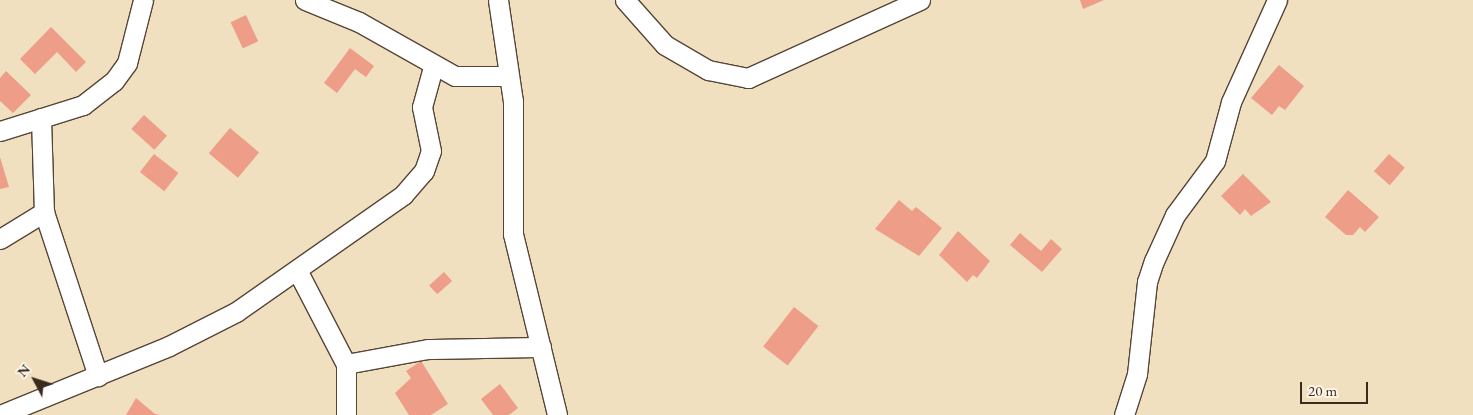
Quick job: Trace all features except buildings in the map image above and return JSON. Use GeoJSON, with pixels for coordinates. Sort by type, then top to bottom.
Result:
{"type":"FeatureCollection","features":[{"type":"Feature","properties":{"kind":"street"},"geometry":{"type":"LineString","coordinates":[[0,131],[83,105],[114,81],[127,63],[143,0]]}},
{"type":"Feature","properties":{"kind":"street"},"geometry":{"type":"LineString","coordinates":[[305,0],[359,22],[433,67],[478,79],[508,76]]}},
{"type":"Feature","properties":{"kind":"street"},"geometry":{"type":"LineString","coordinates":[[498,0],[514,122],[514,234],[557,415]]}},
{"type":"Feature","properties":{"kind":"street"},"geometry":{"type":"LineString","coordinates":[[625,0],[665,45],[708,70],[748,78],[920,0]]}},
{"type":"Feature","properties":{"kind":"street"},"geometry":{"type":"LineString","coordinates":[[1124,415],[1137,374],[1147,282],[1154,261],[1175,215],[1215,161],[1231,102],[1277,0]]}},
{"type":"Feature","properties":{"kind":"street"},"geometry":{"type":"LineString","coordinates":[[0,415],[98,376],[236,312],[403,195],[424,171],[430,151],[422,108],[433,67]]}},
{"type":"Feature","properties":{"kind":"street"},"geometry":{"type":"LineString","coordinates":[[41,118],[44,212],[98,376]]}},
{"type":"Feature","properties":{"kind":"street"},"geometry":{"type":"LineString","coordinates":[[0,239],[44,212]]}},
{"type":"Feature","properties":{"kind":"street"},"geometry":{"type":"LineString","coordinates":[[297,270],[346,364],[346,415]]}},
{"type":"Feature","properties":{"kind":"street"},"geometry":{"type":"LineString","coordinates":[[346,364],[428,350],[541,348]]}}]}
